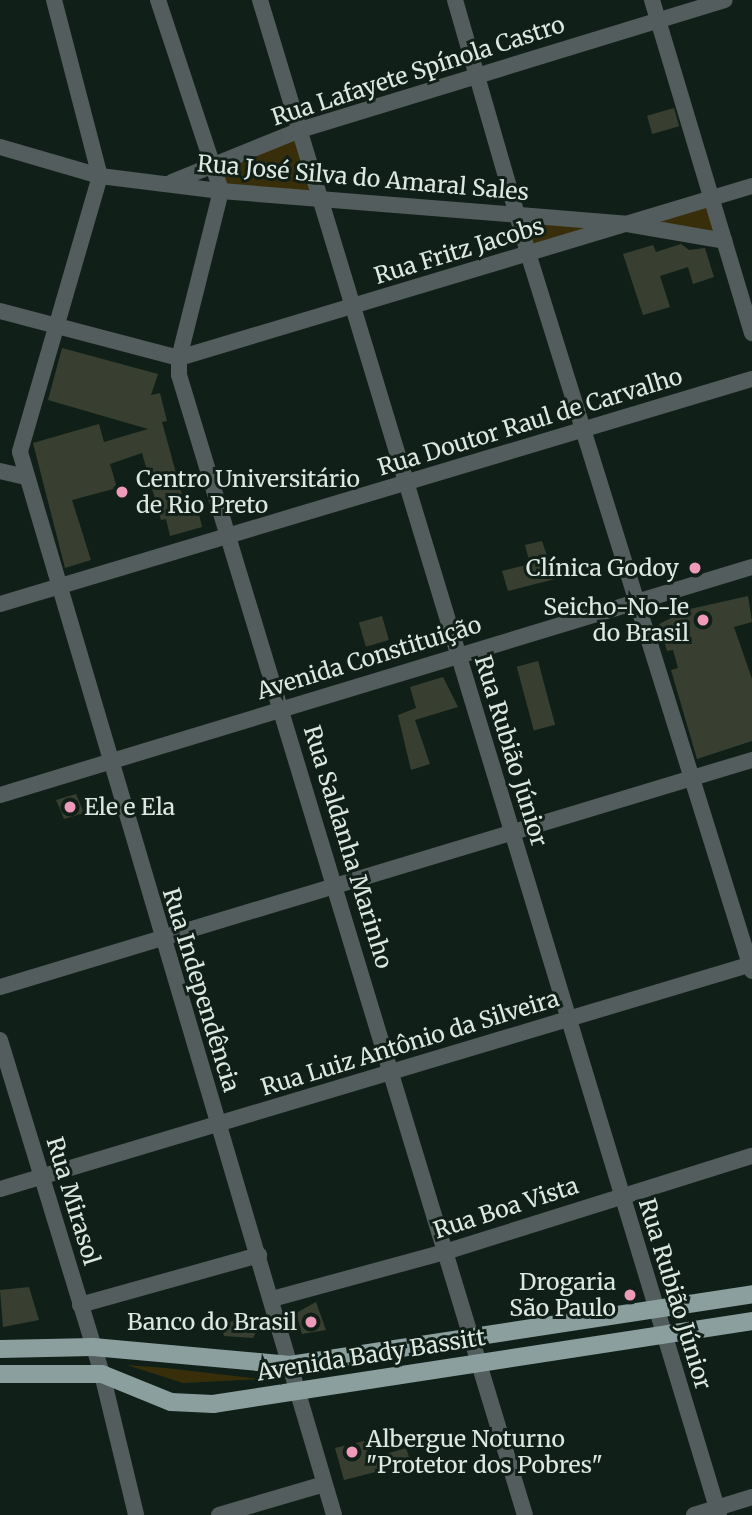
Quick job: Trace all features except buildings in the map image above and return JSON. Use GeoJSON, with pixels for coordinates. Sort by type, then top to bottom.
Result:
{"type":"FeatureCollection","features":[{"type":"Feature","properties":{"kind":"main road","name":"Avenida Bady Bassitt"},"geometry":{"type":"LineString","coordinates":[[0,1349],[93,1347],[290,1365],[470,1335],[657,1311],[752,1294]]}},
{"type":"Feature","properties":{"kind":"main road","name":"Avenida Bady Bassitt"},"geometry":{"type":"LineString","coordinates":[[0,1374],[102,1374],[171,1402],[213,1404],[752,1321]]}},
{"type":"Feature","properties":{"kind":"street"},"geometry":{"type":"LineString","coordinates":[[158,0],[211,167],[222,191]]}},
{"type":"Feature","properties":{"kind":"street","name":"Rua Rubião Júnior"},"geometry":{"type":"LineString","coordinates":[[260,0],[318,199],[354,307],[718,1512]]}},
{"type":"Feature","properties":{"kind":"street"},"geometry":{"type":"LineString","coordinates":[[455,0],[528,253],[639,600],[751,966]]}},
{"type":"Feature","properties":{"kind":"street"},"geometry":{"type":"LineString","coordinates":[[652,0],[752,333]]}},
{"type":"Feature","properties":{"kind":"street","name":"Rua Lafayete Spínola Castro"},"geometry":{"type":"LineString","coordinates":[[169,183],[300,130],[477,73],[725,0]]}},
{"type":"Feature","properties":{"kind":"street"},"geometry":{"type":"LineString","coordinates":[[59,1],[100,176]]}},
{"type":"Feature","properties":{"kind":"street","name":"Rua José Silva do Amaral Sales"},"geometry":{"type":"LineString","coordinates":[[0,147],[100,176],[222,191],[626,224],[725,241]]}},
{"type":"Feature","properties":{"kind":"street","name":"Rua Independência"},"geometry":{"type":"LineString","coordinates":[[100,176],[54,326],[20,452],[57,586],[259,1255],[334,1515]]}},
{"type":"Feature","properties":{"kind":"street","name":"Rua Fritz Jacobs"},"geometry":{"type":"LineString","coordinates":[[179,358],[752,186]]}},
{"type":"Feature","properties":{"kind":"street","name":"Rua Saldanha Marinho"},"geometry":{"type":"LineString","coordinates":[[222,191],[179,358],[178,375],[283,708],[525,1515]]}},
{"type":"Feature","properties":{"kind":"street"},"geometry":{"type":"LineString","coordinates":[[0,311],[179,358]]}},
{"type":"Feature","properties":{"kind":"street","name":"Rua Doutor Raul de Carvalho"},"geometry":{"type":"LineString","coordinates":[[0,604],[752,379]]}},
{"type":"Feature","properties":{"kind":"street"},"geometry":{"type":"LineString","coordinates":[[0,471],[25,477]]}},
{"type":"Feature","properties":{"kind":"street","name":"Avenida Constituição"},"geometry":{"type":"LineString","coordinates":[[0,794],[752,566]]}},
{"type":"Feature","properties":{"kind":"street"},"geometry":{"type":"LineString","coordinates":[[0,987],[752,760]]}},
{"type":"Feature","properties":{"kind":"street","name":"Rua Luiz Antônio da Silveira"},"geometry":{"type":"LineString","coordinates":[[0,1189],[751,966]]}},
{"type":"Feature","properties":{"kind":"street","name":"Rua Mirasol"},"geometry":{"type":"LineString","coordinates":[[0,1040],[102,1374],[136,1515]]}},
{"type":"Feature","properties":{"kind":"street","name":"Rua Boa Vista"},"geometry":{"type":"LineString","coordinates":[[272,1299],[445,1252],[752,1156]]}},
{"type":"Feature","properties":{"kind":"street"},"geometry":{"type":"LineString","coordinates":[[80,1305],[259,1255]]}},
{"type":"Feature","properties":{"kind":"street"},"geometry":{"type":"LineString","coordinates":[[219,1515],[324,1484]]}},
{"type":"Feature","properties":{"kind":"street"},"geometry":{"type":"LineString","coordinates":[[694,1515],[718,1512],[752,1497]]}},
{"type":"Feature","properties":{"kind":"shaded area"},"geometry":{"type":"Polygon","coordinates":[[[298,135],[312,191],[227,184],[222,168],[298,135]]]}},
{"type":"Feature","properties":{"kind":"shaded area"},"geometry":{"type":"Polygon","coordinates":[[[711,202],[722,238],[640,224],[711,202]]]}},
{"type":"Feature","properties":{"kind":"shaded area"},"geometry":{"type":"Polygon","coordinates":[[[525,219],[613,227],[533,249],[525,219]]]}},
{"type":"Feature","properties":{"kind":"shaded area"},"geometry":{"type":"Polygon","coordinates":[[[127,1365],[166,1368],[261,1379],[183,1383],[127,1365]]]}},
{"type":"Feature","properties":{"kind":"place","name":"Centro Universitário de Rio Preto"},"geometry":{"type":"Point","coordinates":[122,492]}},
{"type":"Feature","properties":{"kind":"place","name":"Clínica Godoy"},"geometry":{"type":"Point","coordinates":[695,568]}},
{"type":"Feature","properties":{"kind":"place","name":"Seicho-No-Ie do Brasil"},"geometry":{"type":"Point","coordinates":[703,620]}},
{"type":"Feature","properties":{"kind":"place","name":"Ele e Ela"},"geometry":{"type":"Point","coordinates":[70,807]}},
{"type":"Feature","properties":{"kind":"place","name":"Drogaria São Paulo"},"geometry":{"type":"Point","coordinates":[630,1295]}},
{"type":"Feature","properties":{"kind":"place","name":"Banco do Brasil"},"geometry":{"type":"Point","coordinates":[311,1322]}},
{"type":"Feature","properties":{"kind":"place","name":"Albergue Noturno \"Protetor dos Pobres\""},"geometry":{"type":"Point","coordinates":[352,1452]}}]}
